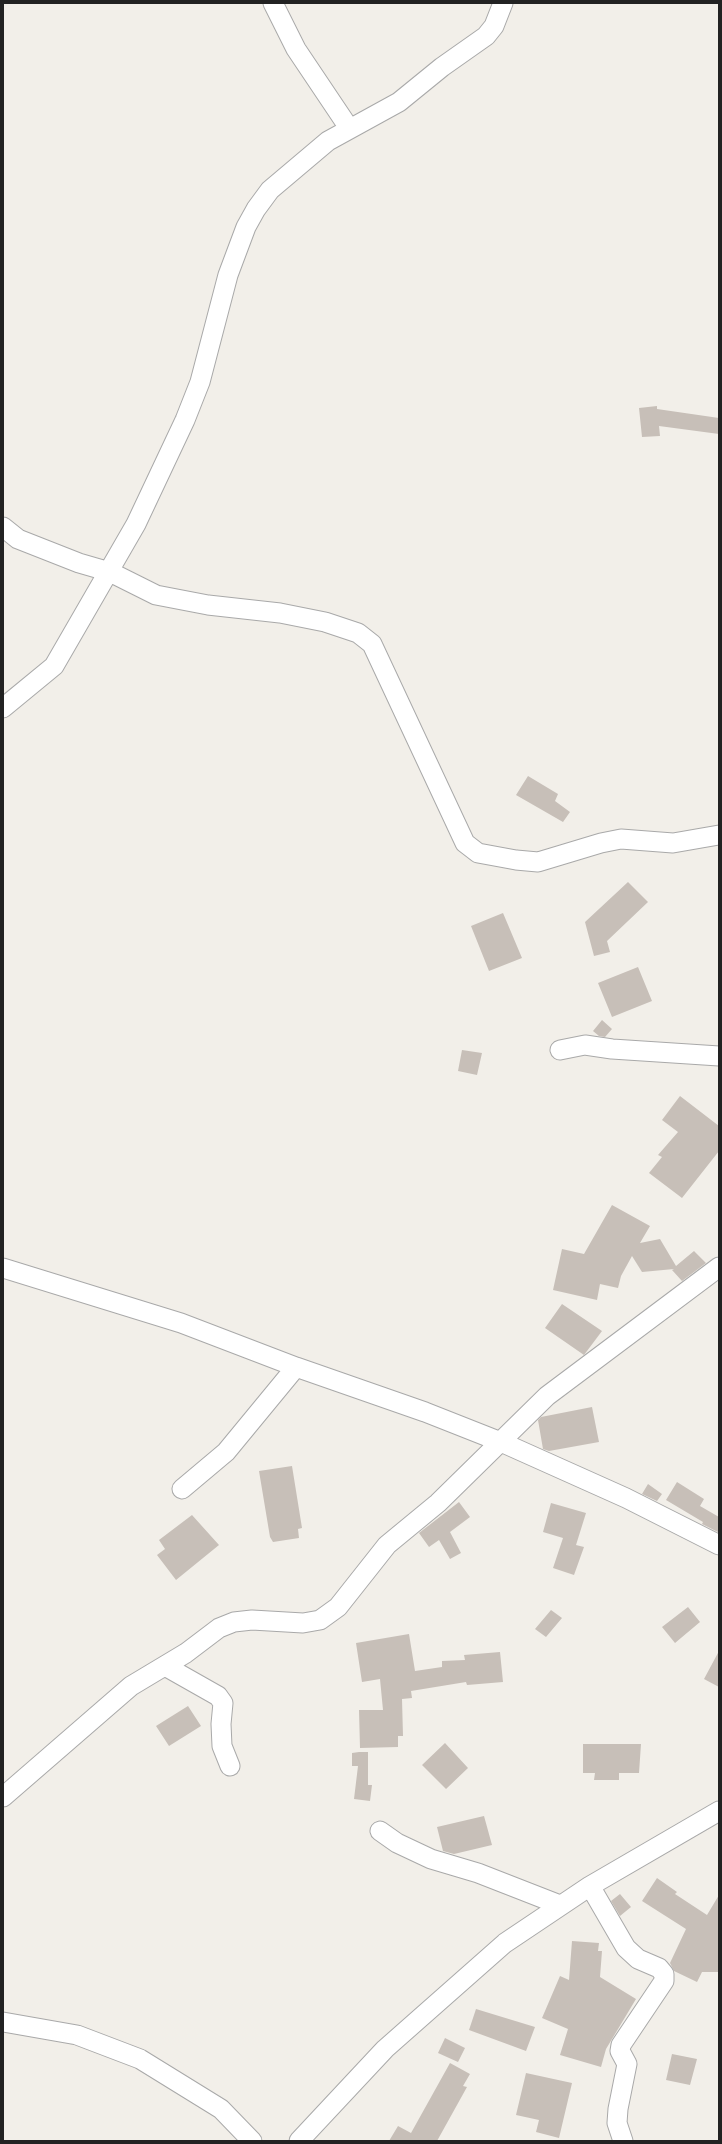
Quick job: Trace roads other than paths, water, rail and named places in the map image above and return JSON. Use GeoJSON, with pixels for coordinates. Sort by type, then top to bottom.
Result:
{"type":"FeatureCollection","features":[{"type":"Feature","properties":{"kind":"street"},"geometry":{"type":"LineString","coordinates":[[273,3],[296,49],[349,128]]}},
{"type":"Feature","properties":{"kind":"street"},"geometry":{"type":"LineString","coordinates":[[3,708],[54,666],[110,572],[136,524],[185,420],[200,382],[228,275],[249,221],[270,190],[328,141],[349,128],[399,102],[442,67],[486,36],[494,26],[503,3]]}},
{"type":"Feature","properties":{"kind":"street"},"geometry":{"type":"LineString","coordinates":[[3,527],[18,539],[39,548],[110,572],[156,595],[208,605],[280,613],[325,622],[358,633],[372,644],[465,843],[478,853],[516,860],[538,862],[601,842],[621,839],[673,843],[719,835]]}},
{"type":"Feature","properties":{"kind":"street"},"geometry":{"type":"LineString","coordinates":[[560,1050],[586,1045],[612,1049],[719,1056]]}},
{"type":"Feature","properties":{"kind":"street"},"geometry":{"type":"LineString","coordinates":[[3,1797],[131,1686],[165,1666],[219,1628],[234,1622],[252,1620],[303,1623],[320,1620],[338,1608],[387,1545],[438,1504],[547,1396],[713,1274],[719,1267]]}},
{"type":"Feature","properties":{"kind":"street"},"geometry":{"type":"LineString","coordinates":[[3,1268],[181,1323],[296,1367],[425,1412],[502,1442],[626,1498],[719,1545]]}},
{"type":"Feature","properties":{"kind":"street"},"geometry":{"type":"LineString","coordinates":[[182,1489],[226,1452],[296,1367]]}},
{"type":"Feature","properties":{"kind":"street"},"geometry":{"type":"LineString","coordinates":[[165,1666],[218,1696],[223,1703],[221,1724],[222,1746],[230,1766]]}},
{"type":"Feature","properties":{"kind":"street"},"geometry":{"type":"LineString","coordinates":[[299,2141],[385,2049],[505,1943],[590,1886],[719,1811]]}},
{"type":"Feature","properties":{"kind":"street"},"geometry":{"type":"LineString","coordinates":[[380,1831],[396,1843],[431,1859],[478,1873],[560,1905]]}},
{"type":"Feature","properties":{"kind":"street"},"geometry":{"type":"LineString","coordinates":[[590,1886],[626,1948],[638,1959],[659,1968],[664,1974],[664,1981],[621,2045],[620,2051],[626,2064],[618,2109],[617,2124],[622,2141]]}},
{"type":"Feature","properties":{"kind":"street"},"geometry":{"type":"LineString","coordinates":[[3,2022],[77,2035],[140,2059],[221,2109],[252,2141]]}}]}
